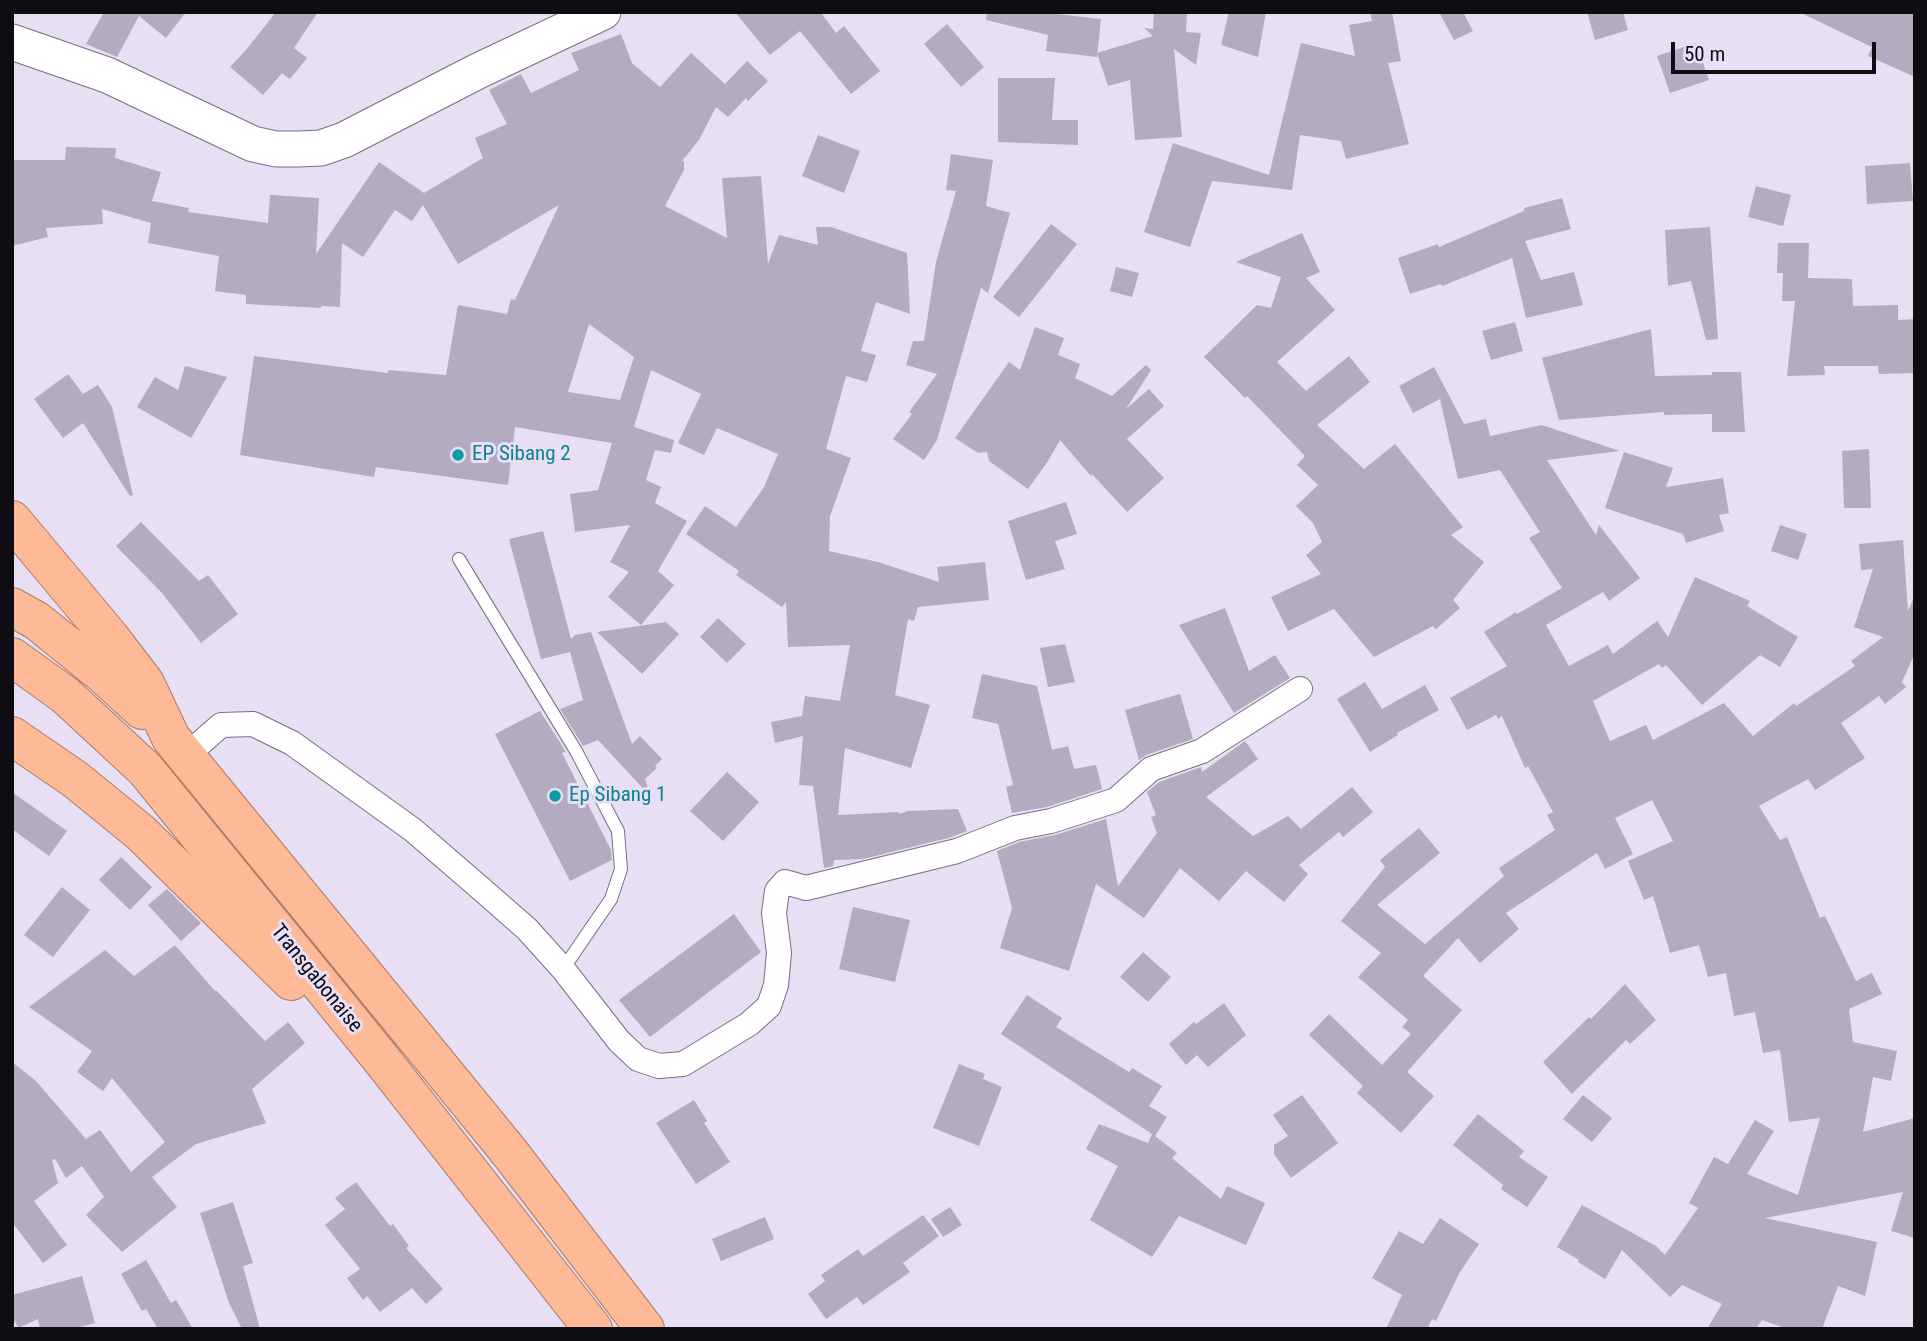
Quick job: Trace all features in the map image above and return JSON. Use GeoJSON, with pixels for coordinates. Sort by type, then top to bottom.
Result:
{"type":"FeatureCollection","features":[{"type":"Feature","properties":{"kind":"highway"},"geometry":{"type":"LineString","coordinates":[[12,520],[109,636],[145,684],[179,747]]}},
{"type":"Feature","properties":{"kind":"highway","name":"Transgabonaise"},"geometry":{"type":"LineString","coordinates":[[12,607],[37,621],[105,676],[179,747],[510,1153],[645,1329]]}},
{"type":"Feature","properties":{"kind":"highway","name":"Transgabonaise"},"geometry":{"type":"LineString","coordinates":[[12,657],[65,695],[145,769],[350,1021],[593,1329]]}},
{"type":"Feature","properties":{"kind":"highway"},"geometry":{"type":"LineString","coordinates":[[12,736],[76,780],[141,833],[308,997],[350,1021]]}},
{"type":"Feature","properties":{"kind":"street"},"geometry":{"type":"LineString","coordinates":[[12,41],[107,75],[253,144],[275,149],[321,148],[403,112],[478,71],[603,12]]}},
{"type":"Feature","properties":{"kind":"street"},"geometry":{"type":"LineString","coordinates":[[179,747],[221,725],[253,724],[292,743],[413,830],[527,929],[563,969],[619,1041],[638,1059],[659,1066],[683,1064],[749,1024],[769,1006],[776,985],[779,953],[774,913],[777,891],[785,882],[806,888],[932,857],[1015,828],[1051,821],[1116,800],[1150,769],[1202,751],[1300,689]]}},
{"type":"Feature","properties":{"kind":"lane"},"geometry":{"type":"LineString","coordinates":[[460,559],[576,751],[618,831],[621,869],[611,899],[563,969]]}},
{"type":"Feature","properties":{"kind":"building"},"geometry":{"type":"Polygon","coordinates":[[[104,12],[186,12],[166,38],[139,16],[117,57],[86,44],[104,12]]]}},
{"type":"Feature","properties":{"kind":"building"},"geometry":{"type":"Polygon","coordinates":[[[276,12],[318,12],[294,48],[307,58],[290,79],[282,73],[263,95],[230,67],[276,12]]]}},
{"type":"Feature","properties":{"kind":"building"},"geometry":{"type":"Polygon","coordinates":[[[735,12],[824,12],[822,14],[836,33],[844,26],[880,71],[851,94],[800,31],[770,55],[735,12]]]}},
{"type":"Feature","properties":{"kind":"building"},"geometry":{"type":"Polygon","coordinates":[[[987,12],[1039,12],[1101,19],[1097,57],[1046,51],[1048,35],[986,20],[987,12]]]}},
{"type":"Feature","properties":{"kind":"building"},"geometry":{"type":"Polygon","coordinates":[[[1154,12],[1187,14],[1186,32],[1201,33],[1196,65],[1174,49],[1182,137],[1135,140],[1130,80],[1108,86],[1097,53],[1153,36],[1144,28],[1153,29],[1154,12]]]}},
{"type":"Feature","properties":{"kind":"building"},"geometry":{"type":"Polygon","coordinates":[[[1229,12],[1266,12],[1258,57],[1221,45],[1229,12]]]}},
{"type":"Feature","properties":{"kind":"building"},"geometry":{"type":"Polygon","coordinates":[[[1370,12],[1392,12],[1401,61],[1388,63],[1409,144],[1346,159],[1341,141],[1300,135],[1292,190],[1212,181],[1190,247],[1144,232],[1173,143],[1269,175],[1301,43],[1355,56],[1349,25],[1372,21],[1370,12]]]}},
{"type":"Feature","properties":{"kind":"building"},"geometry":{"type":"Polygon","coordinates":[[[1439,12],[1463,12],[1473,31],[1454,40],[1439,12]]]}},
{"type":"Feature","properties":{"kind":"building"},"geometry":{"type":"Polygon","coordinates":[[[1587,12],[1623,12],[1628,30],[1595,40],[1587,12]]]}},
{"type":"Feature","properties":{"kind":"building"},"geometry":{"type":"Polygon","coordinates":[[[1799,12],[1915,12],[1915,77],[1868,56],[1872,47],[1799,12]]]}},
{"type":"Feature","properties":{"kind":"building"},"geometry":{"type":"Polygon","coordinates":[[[947,24],[984,67],[961,87],[924,44],[947,24]]]}},
{"type":"Feature","properties":{"kind":"building"},"geometry":{"type":"Polygon","coordinates":[[[621,34],[632,63],[660,87],[691,53],[725,84],[747,61],[768,81],[728,117],[716,107],[699,140],[682,161],[684,170],[665,206],[727,238],[722,178],[761,176],[768,264],[779,235],[818,245],[816,227],[831,227],[907,253],[910,314],[876,302],[861,351],[876,355],[867,382],[846,376],[826,449],[851,458],[830,516],[829,551],[878,562],[939,582],[937,567],[985,562],[989,600],[918,607],[914,621],[908,619],[895,695],[930,705],[911,768],[845,748],[838,815],[958,809],[967,831],[863,859],[834,860],[833,866],[824,868],[813,786],[799,785],[803,736],[775,743],[771,722],[802,716],[805,696],[840,701],[850,645],[788,647],[786,602],[782,607],[736,575],[739,571],[686,534],[705,506],[736,527],[764,487],[778,454],[717,428],[704,455],[678,443],[701,394],[651,370],[634,427],[674,440],[671,453],[655,450],[646,480],[661,487],[655,503],[687,521],[658,571],[674,585],[641,625],[608,597],[629,572],[610,562],[630,525],[575,532],[570,494],[598,490],[612,443],[515,427],[508,485],[376,467],[374,477],[240,455],[254,356],[388,373],[388,370],[446,375],[458,305],[507,314],[511,299],[515,300],[559,205],[458,264],[423,205],[412,221],[395,210],[363,257],[342,243],[340,307],[246,304],[246,295],[215,291],[219,256],[148,243],[151,223],[102,209],[103,224],[46,228],[48,237],[12,246],[12,160],[65,160],[66,147],[116,148],[115,158],[161,172],[152,201],[189,208],[188,212],[268,223],[270,195],[319,198],[316,254],[379,162],[424,193],[483,158],[475,138],[507,124],[489,90],[521,74],[531,93],[579,70],[571,53],[621,34]],[[589,324],[568,392],[620,400],[634,357],[589,324]]]}},
{"type":"Feature","properties":{"kind":"building"},"geometry":{"type":"Polygon","coordinates":[[[1696,43],[1709,80],[1670,93],[1657,56],[1696,43]]]}},
{"type":"Feature","properties":{"kind":"building"},"geometry":{"type":"Polygon","coordinates":[[[998,78],[1055,78],[1052,120],[1078,120],[1078,145],[998,142],[998,78]]]}},
{"type":"Feature","properties":{"kind":"building"},"geometry":{"type":"Polygon","coordinates":[[[818,135],[860,151],[844,193],[802,176],[818,135]]]}},
{"type":"Feature","properties":{"kind":"building"},"geometry":{"type":"Polygon","coordinates":[[[951,154],[993,160],[986,206],[1010,213],[988,293],[981,288],[937,440],[924,460],[893,439],[937,374],[906,365],[913,341],[924,341],[936,262],[956,191],[946,190],[951,154]]]}},
{"type":"Feature","properties":{"kind":"building"},"geometry":{"type":"Polygon","coordinates":[[[1910,163],[1913,201],[1867,204],[1865,166],[1910,163]]]}},
{"type":"Feature","properties":{"kind":"building"},"geometry":{"type":"Polygon","coordinates":[[[1756,186],[1791,195],[1783,226],[1748,217],[1756,186]]]}},
{"type":"Feature","properties":{"kind":"building"},"geometry":{"type":"Polygon","coordinates":[[[1562,198],[1571,229],[1525,241],[1541,280],[1574,272],[1583,305],[1526,318],[1512,258],[1442,286],[1441,284],[1410,294],[1398,258],[1438,244],[1439,247],[1524,211],[1524,208],[1562,198]]]}},
{"type":"Feature","properties":{"kind":"building"},"geometry":{"type":"Polygon","coordinates":[[[1051,224],[1077,244],[1019,317],[993,297],[1051,224]]]}},
{"type":"Feature","properties":{"kind":"building"},"geometry":{"type":"Polygon","coordinates":[[[1710,227],[1718,339],[1706,340],[1691,281],[1668,286],[1665,230],[1710,227]]]}},
{"type":"Feature","properties":{"kind":"building"},"geometry":{"type":"Polygon","coordinates":[[[1302,233],[1320,272],[1306,278],[1335,310],[1277,362],[1306,391],[1349,356],[1370,382],[1317,425],[1364,469],[1395,444],[1463,527],[1451,535],[1484,562],[1453,600],[1460,608],[1436,629],[1433,626],[1374,657],[1334,609],[1288,631],[1271,597],[1321,574],[1306,555],[1322,542],[1313,523],[1296,506],[1318,485],[1297,465],[1305,456],[1247,396],[1245,398],[1204,357],[1257,305],[1271,308],[1281,277],[1236,262],[1302,233]]]}},
{"type":"Feature","properties":{"kind":"building"},"geometry":{"type":"Polygon","coordinates":[[[1778,243],[1809,243],[1808,278],[1852,279],[1853,306],[1898,305],[1898,320],[1915,319],[1915,373],[1879,374],[1878,366],[1824,366],[1825,375],[1787,376],[1795,301],[1782,301],[1783,273],[1777,273],[1778,243]]]}},
{"type":"Feature","properties":{"kind":"building"},"geometry":{"type":"Polygon","coordinates":[[[1116,267],[1139,273],[1132,297],[1110,291],[1116,267]]]}},
{"type":"Feature","properties":{"kind":"building"},"geometry":{"type":"Polygon","coordinates":[[[1515,322],[1523,351],[1491,360],[1482,331],[1515,322]]]}},
{"type":"Feature","properties":{"kind":"building"},"geometry":{"type":"Polygon","coordinates":[[[1035,327],[1064,338],[1058,355],[1080,364],[1075,378],[1112,396],[1146,365],[1151,370],[1126,409],[1149,389],[1164,406],[1127,439],[1164,478],[1127,512],[1060,440],[1028,489],[989,461],[987,452],[978,453],[955,438],[1009,362],[1020,370],[1035,327]]]}},
{"type":"Feature","properties":{"kind":"building"},"geometry":{"type":"Polygon","coordinates":[[[1651,329],[1655,376],[1741,372],[1745,432],[1712,432],[1712,414],[1664,415],[1664,412],[1559,420],[1542,358],[1651,329]]]}},
{"type":"Feature","properties":{"kind":"building"},"geometry":{"type":"Polygon","coordinates":[[[185,366],[227,377],[191,438],[137,407],[155,377],[178,390],[185,366]]]}},
{"type":"Feature","properties":{"kind":"building"},"geometry":{"type":"Polygon","coordinates":[[[1434,367],[1464,424],[1486,419],[1490,436],[1542,425],[1620,451],[1547,460],[1596,535],[1599,525],[1640,578],[1609,601],[1603,592],[1546,625],[1569,666],[1608,645],[1613,654],[1657,621],[1668,637],[1695,577],[1750,601],[1747,606],[1798,637],[1780,667],[1760,655],[1702,705],[1666,665],[1662,668],[1659,664],[1593,701],[1610,741],[1646,725],[1653,740],[1724,703],[1753,736],[1794,703],[1796,706],[1855,666],[1851,661],[1883,637],[1854,627],[1873,569],[1861,570],[1859,544],[1903,540],[1908,611],[1915,595],[1915,653],[1902,682],[1906,687],[1885,704],[1879,696],[1841,723],[1865,758],[1815,790],[1808,779],[1759,806],[1780,840],[1787,837],[1820,918],[1825,916],[1856,981],[1872,973],[1882,994],[1849,1009],[1853,1042],[1897,1051],[1891,1081],[1873,1077],[1863,1132],[1915,1118],[1915,1238],[1891,1231],[1903,1192],[1765,1218],[1877,1242],[1865,1296],[1838,1286],[1822,1329],[1787,1329],[1762,1320],[1756,1329],[1707,1329],[1722,1304],[1682,1285],[1670,1297],[1622,1250],[1605,1279],[1557,1247],[1582,1205],[1656,1246],[1665,1255],[1698,1208],[1689,1203],[1714,1157],[1728,1164],[1755,1120],[1774,1131],[1747,1174],[1798,1195],[1820,1118],[1789,1122],[1780,1050],[1763,1053],[1755,1012],[1734,1016],[1726,973],[1708,977],[1699,945],[1670,953],[1653,896],[1644,900],[1628,861],[1673,841],[1652,800],[1615,818],[1633,854],[1605,869],[1597,853],[1506,913],[1519,929],[1480,963],[1458,938],[1423,976],[1462,1010],[1407,1072],[1434,1096],[1401,1133],[1357,1093],[1363,1086],[1309,1035],[1329,1014],[1382,1065],[1411,1034],[1402,1027],[1408,1020],[1358,977],[1381,953],[1341,921],[1385,867],[1380,860],[1419,828],[1440,853],[1377,905],[1425,944],[1504,876],[1499,868],[1555,830],[1547,815],[1553,812],[1528,766],[1525,768],[1502,716],[1498,719],[1496,715],[1467,730],[1450,698],[1507,666],[1484,632],[1562,588],[1529,538],[1540,532],[1500,470],[1458,479],[1440,399],[1413,413],[1399,386],[1434,367]]]}},
{"type":"Feature","properties":{"kind":"building"},"geometry":{"type":"Polygon","coordinates":[[[68,374],[83,394],[98,385],[112,407],[133,495],[130,496],[83,423],[63,438],[34,399],[68,374]]]}},
{"type":"Feature","properties":{"kind":"building"},"geometry":{"type":"Polygon","coordinates":[[[1869,449],[1871,508],[1844,508],[1842,451],[1869,449]]]}},
{"type":"Feature","properties":{"kind":"building"},"geometry":{"type":"Polygon","coordinates":[[[1624,452],[1673,468],[1666,487],[1723,478],[1729,513],[1719,515],[1724,531],[1686,543],[1683,534],[1605,508],[1624,452]]]}},
{"type":"Feature","properties":{"kind":"building"},"geometry":{"type":"Polygon","coordinates":[[[1066,502],[1077,534],[1055,541],[1065,569],[1026,580],[1008,521],[1066,502]]]}},
{"type":"Feature","properties":{"kind":"building"},"geometry":{"type":"Polygon","coordinates":[[[141,522],[199,581],[208,575],[238,614],[201,643],[162,593],[116,546],[141,522]]]}},
{"type":"Feature","properties":{"kind":"building"},"geometry":{"type":"Polygon","coordinates":[[[1780,525],[1807,534],[1798,560],[1771,551],[1780,525]]]}},
{"type":"Feature","properties":{"kind":"building"},"geometry":{"type":"Polygon","coordinates":[[[543,531],[571,639],[575,635],[591,632],[632,744],[640,736],[662,759],[645,779],[651,797],[598,740],[583,746],[560,709],[583,700],[570,652],[541,659],[509,539],[543,531]]]}},
{"type":"Feature","properties":{"kind":"building"},"geometry":{"type":"Polygon","coordinates":[[[1225,608],[1249,671],[1275,655],[1290,678],[1234,713],[1179,625],[1225,608]]]}},
{"type":"Feature","properties":{"kind":"building"},"geometry":{"type":"Polygon","coordinates":[[[718,618],[746,644],[727,663],[700,637],[718,618]]]}},
{"type":"Feature","properties":{"kind":"building"},"geometry":{"type":"Polygon","coordinates":[[[666,622],[679,634],[642,674],[597,632],[666,622]]]}},
{"type":"Feature","properties":{"kind":"building"},"geometry":{"type":"Polygon","coordinates":[[[1065,644],[1075,682],[1048,687],[1040,648],[1065,644]]]}},
{"type":"Feature","properties":{"kind":"building"},"geometry":{"type":"Polygon","coordinates":[[[982,674],[1037,686],[1052,750],[1068,746],[1074,769],[1096,765],[1102,789],[1047,807],[1012,813],[1006,787],[1013,785],[998,724],[972,718],[982,674]]]}},
{"type":"Feature","properties":{"kind":"building"},"geometry":{"type":"Polygon","coordinates":[[[1365,682],[1382,709],[1425,685],[1439,710],[1397,733],[1398,735],[1370,752],[1337,699],[1365,682]]]}},
{"type":"Feature","properties":{"kind":"building"},"geometry":{"type":"Polygon","coordinates":[[[1180,694],[1193,739],[1146,755],[1139,760],[1125,710],[1180,694]]]}},
{"type":"Feature","properties":{"kind":"building","name":"Ep Sibang 1"},"geometry":{"type":"Polygon","coordinates":[[[540,711],[566,752],[562,753],[611,850],[612,860],[570,881],[495,734],[540,711]]]}},
{"type":"Feature","properties":{"kind":"building"},"geometry":{"type":"Polygon","coordinates":[[[1245,741],[1258,759],[1206,797],[1253,836],[1288,816],[1301,829],[1352,787],[1373,812],[1343,837],[1339,832],[1299,865],[1308,874],[1284,902],[1246,871],[1219,901],[1180,868],[1144,918],[1096,884],[1069,971],[1000,948],[1012,908],[997,851],[1019,842],[1055,835],[1106,819],[1118,886],[1157,833],[1151,817],[1156,815],[1147,792],[1159,782],[1201,767],[1202,772],[1245,741]]]}},
{"type":"Feature","properties":{"kind":"building"},"geometry":{"type":"Polygon","coordinates":[[[727,772],[759,802],[723,841],[690,811],[727,772]]]}},
{"type":"Feature","properties":{"kind":"building"},"geometry":{"type":"Polygon","coordinates":[[[12,792],[67,831],[49,856],[12,829],[12,792]]]}},
{"type":"Feature","properties":{"kind":"building"},"geometry":{"type":"Polygon","coordinates":[[[121,857],[152,887],[130,910],[99,880],[121,857]]]}},
{"type":"Feature","properties":{"kind":"building"},"geometry":{"type":"Polygon","coordinates":[[[62,887],[90,910],[53,957],[24,935],[62,887]]]}},
{"type":"Feature","properties":{"kind":"building"},"geometry":{"type":"Polygon","coordinates":[[[167,889],[201,923],[181,941],[148,905],[167,889]]]}},
{"type":"Feature","properties":{"kind":"building"},"geometry":{"type":"Polygon","coordinates":[[[853,907],[910,920],[895,982],[839,969],[853,907]]]}},
{"type":"Feature","properties":{"kind":"building"},"geometry":{"type":"Polygon","coordinates":[[[734,914],[761,952],[650,1037],[619,1000],[734,914]]]}},
{"type":"Feature","properties":{"kind":"building"},"geometry":{"type":"Polygon","coordinates":[[[175,945],[215,991],[265,1041],[288,1022],[305,1043],[252,1089],[266,1123],[196,1144],[152,1177],[177,1207],[122,1252],[86,1215],[104,1197],[82,1166],[66,1178],[55,1159],[52,1160],[58,1183],[34,1201],[67,1245],[43,1263],[12,1222],[12,1062],[36,1081],[86,1139],[100,1130],[131,1172],[165,1142],[112,1078],[103,1091],[77,1072],[92,1051],[29,1007],[105,950],[134,976],[175,945]]]}},
{"type":"Feature","properties":{"kind":"building"},"geometry":{"type":"Polygon","coordinates":[[[1143,952],[1171,977],[1148,1002],[1120,977],[1143,952]]]}},
{"type":"Feature","properties":{"kind":"building"},"geometry":{"type":"Polygon","coordinates":[[[1625,984],[1656,1020],[1630,1044],[1626,1040],[1572,1094],[1543,1062],[1625,984]]]}},
{"type":"Feature","properties":{"kind":"building"},"geometry":{"type":"Polygon","coordinates":[[[1027,995],[1062,1018],[1056,1027],[1129,1072],[1132,1068],[1162,1086],[1149,1106],[1167,1117],[1155,1136],[1177,1153],[1172,1158],[1221,1199],[1227,1186],[1265,1203],[1246,1245],[1179,1216],[1152,1257],[1090,1220],[1118,1166],[1086,1149],[1099,1124],[1148,1143],[1152,1134],[1001,1034],[1027,995]]]}},
{"type":"Feature","properties":{"kind":"building"},"geometry":{"type":"Polygon","coordinates":[[[1224,1003],[1246,1035],[1208,1067],[1197,1055],[1186,1065],[1169,1044],[1194,1022],[1196,1024],[1224,1003]]]}},
{"type":"Feature","properties":{"kind":"building"},"geometry":{"type":"Polygon","coordinates":[[[959,1064],[985,1074],[983,1079],[1002,1087],[979,1146],[933,1128],[959,1064]]]}},
{"type":"Feature","properties":{"kind":"building"},"geometry":{"type":"Polygon","coordinates":[[[1302,1095],[1338,1143],[1291,1178],[1274,1154],[1274,1145],[1288,1136],[1273,1115],[1302,1095]]]}},
{"type":"Feature","properties":{"kind":"building"},"geometry":{"type":"Polygon","coordinates":[[[1583,1095],[1612,1118],[1592,1142],[1563,1119],[1583,1095]]]}},
{"type":"Feature","properties":{"kind":"building"},"geometry":{"type":"Polygon","coordinates":[[[694,1100],[707,1121],[704,1123],[730,1162],[696,1184],[656,1123],[694,1100]]]}},
{"type":"Feature","properties":{"kind":"building"},"geometry":{"type":"Polygon","coordinates":[[[1478,1114],[1524,1151],[1519,1157],[1548,1177],[1527,1207],[1501,1189],[1503,1185],[1453,1145],[1478,1114]]]}},
{"type":"Feature","properties":{"kind":"building"},"geometry":{"type":"Polygon","coordinates":[[[356,1182],[390,1226],[393,1224],[409,1246],[406,1248],[443,1289],[426,1304],[412,1288],[380,1312],[367,1296],[363,1300],[347,1278],[360,1269],[325,1225],[345,1209],[335,1198],[356,1182]]]}},
{"type":"Feature","properties":{"kind":"building"},"geometry":{"type":"Polygon","coordinates":[[[233,1202],[253,1263],[243,1266],[260,1329],[242,1329],[229,1303],[200,1213],[233,1202]]]}},
{"type":"Feature","properties":{"kind":"building"},"geometry":{"type":"Polygon","coordinates":[[[950,1207],[962,1225],[943,1237],[931,1219],[950,1207]]]}},
{"type":"Feature","properties":{"kind":"building"},"geometry":{"type":"Polygon","coordinates":[[[923,1215],[939,1236],[903,1263],[910,1272],[863,1305],[857,1297],[826,1319],[808,1294],[825,1281],[821,1275],[858,1249],[863,1256],[923,1215]]]}},
{"type":"Feature","properties":{"kind":"building"},"geometry":{"type":"Polygon","coordinates":[[[765,1217],[774,1239],[721,1261],[712,1239],[765,1217]]]}},
{"type":"Feature","properties":{"kind":"building"},"geometry":{"type":"Polygon","coordinates":[[[1440,1218],[1479,1244],[1460,1272],[1436,1321],[1432,1319],[1427,1329],[1386,1329],[1402,1295],[1372,1278],[1399,1231],[1423,1244],[1440,1218]]]}},
{"type":"Feature","properties":{"kind":"building"},"geometry":{"type":"Polygon","coordinates":[[[146,1260],[171,1303],[176,1300],[193,1329],[158,1329],[146,1309],[142,1311],[121,1274],[146,1260]]]}},
{"type":"Feature","properties":{"kind":"building"},"geometry":{"type":"Polygon","coordinates":[[[82,1276],[95,1323],[72,1329],[40,1329],[38,1319],[18,1328],[12,1315],[12,1295],[82,1276]]]}},
{"type":"Feature","properties":{"kind":"place","name":"EP Sibang 2"},"geometry":{"type":"Point","coordinates":[458,455]}},
{"type":"Feature","properties":{"kind":"place","name":"Ep Sibang 1"},"geometry":{"type":"Point","coordinates":[555,796]}}]}
